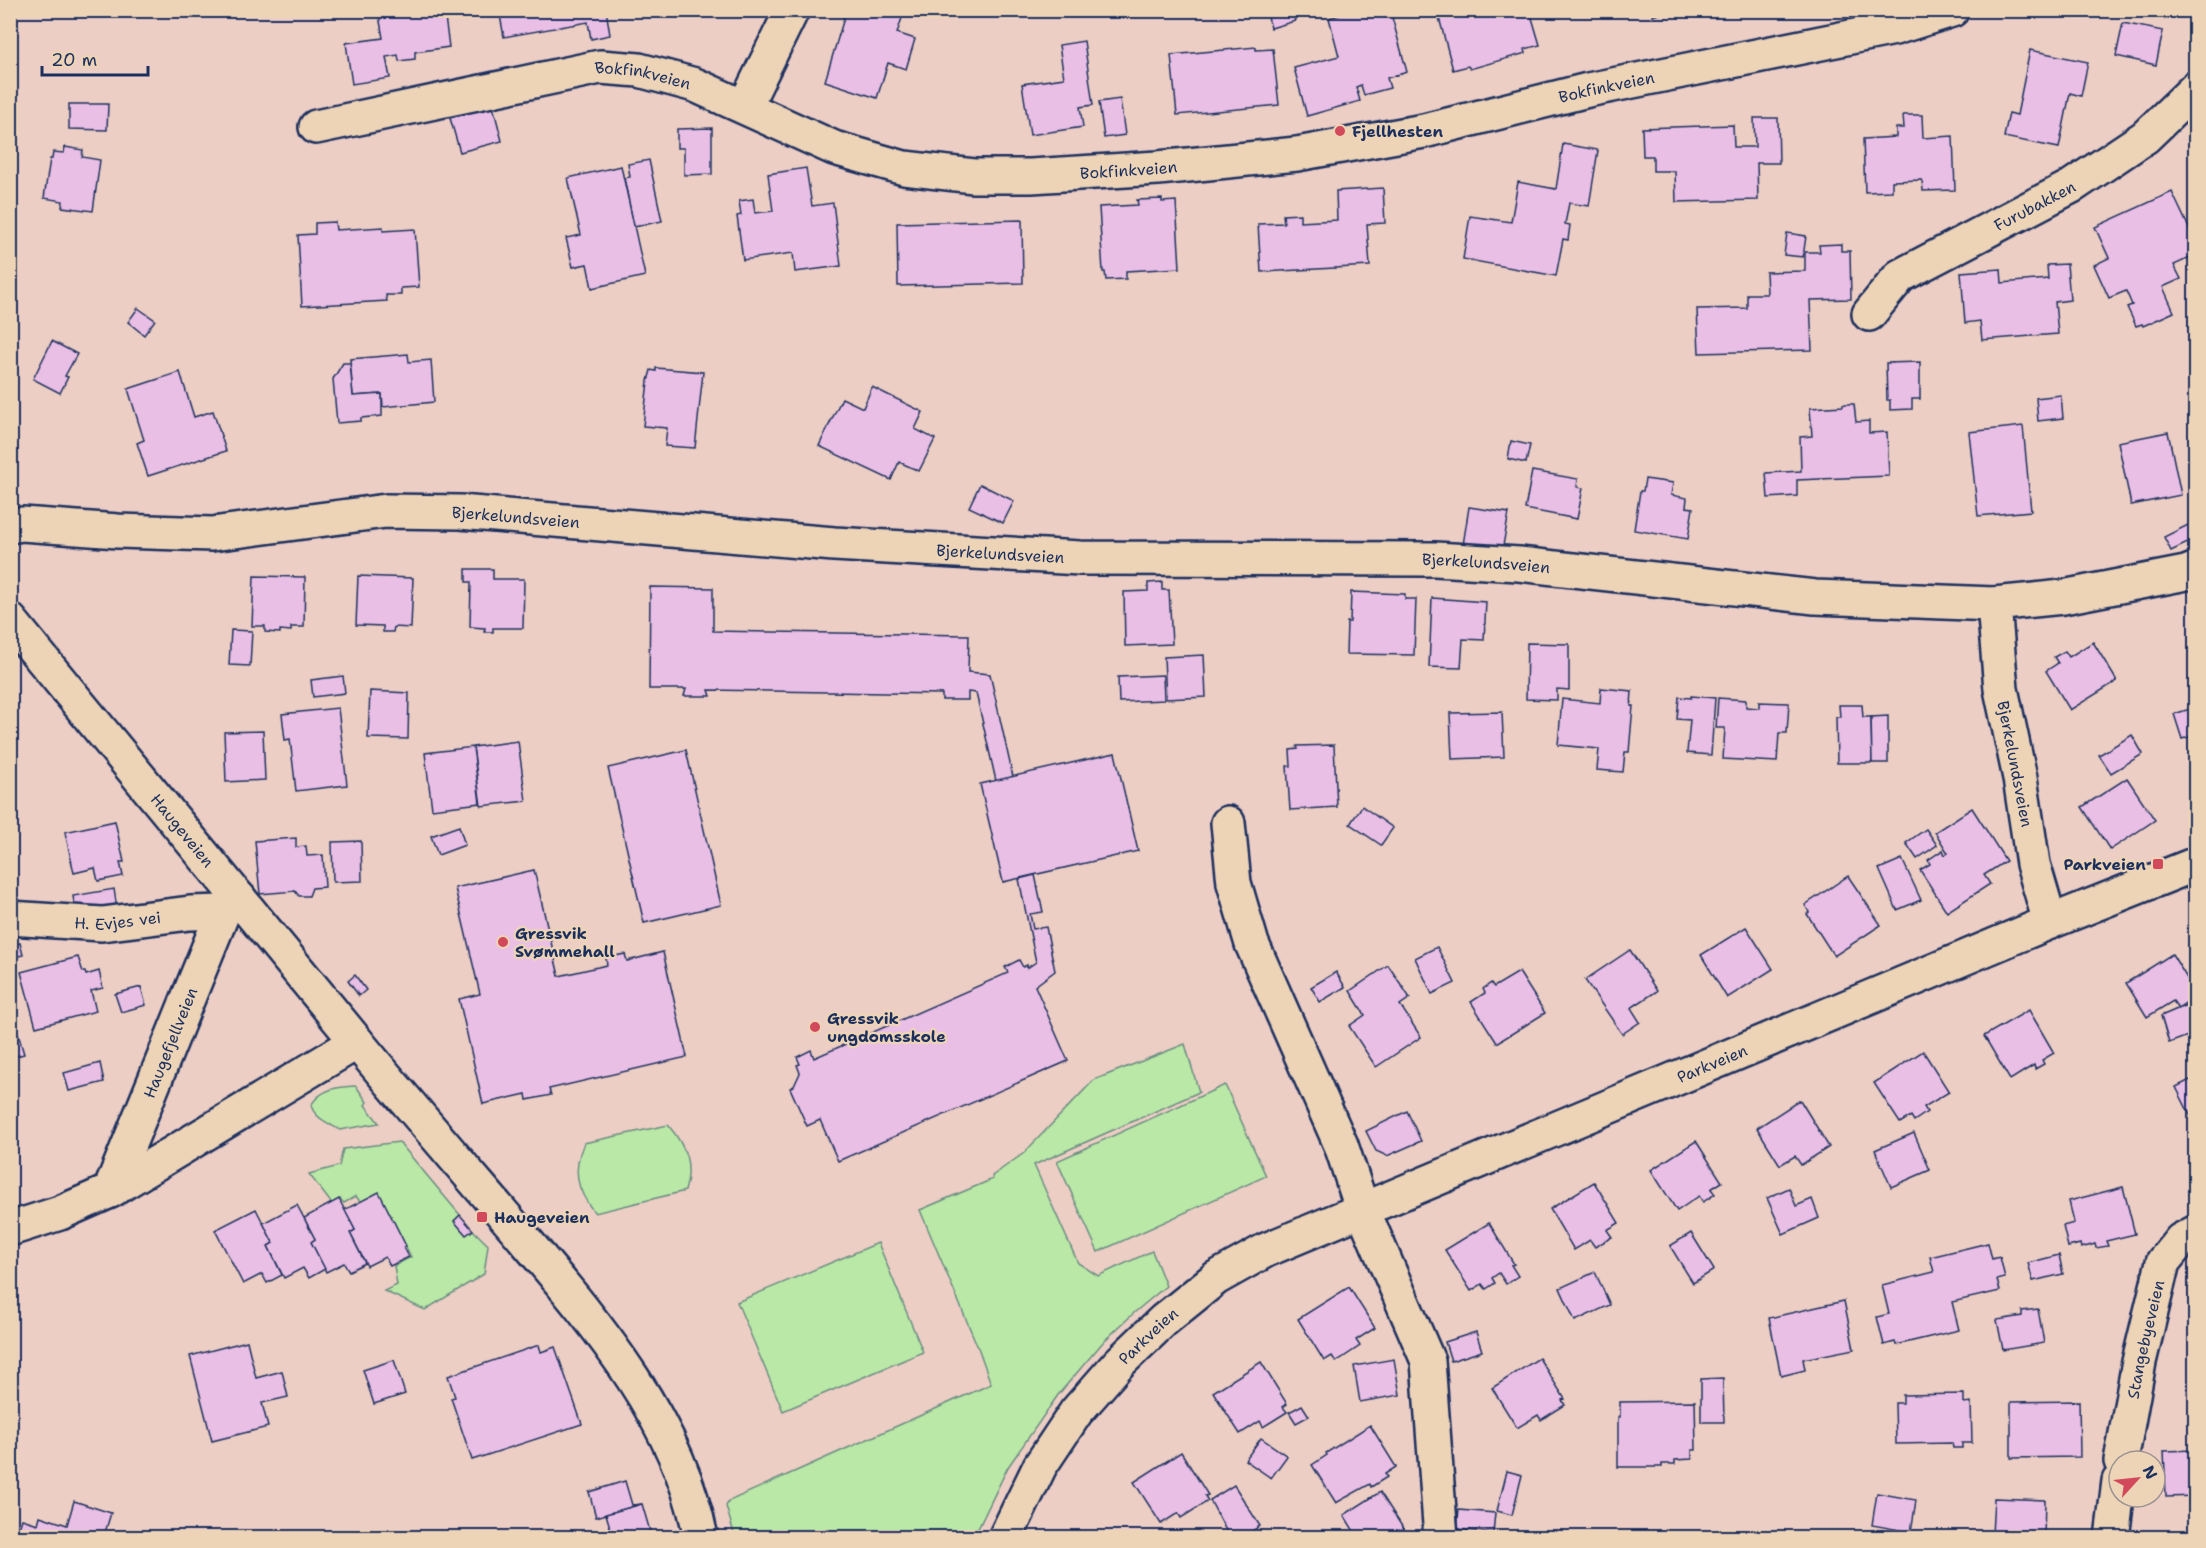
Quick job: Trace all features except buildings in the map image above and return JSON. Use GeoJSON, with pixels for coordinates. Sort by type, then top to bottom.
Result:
{"type":"FeatureCollection","features":[{"type":"Feature","properties":{"kind":"street"},"geometry":{"type":"LineString","coordinates":[[745,106],[792,10]]}},
{"type":"Feature","properties":{"kind":"street","name":"Bokfinkveien"},"geometry":{"type":"LineString","coordinates":[[316,127],[600,68],[639,70],[695,85],[834,148],[904,168],[974,176],[1031,176],[1158,168],[1297,154],[1424,131],[1588,90],[1895,28],[1952,10]]}},
{"type":"Feature","properties":{"kind":"street","name":"Furubakken"},"geometry":{"type":"LineString","coordinates":[[1869,314],[1900,276],[2072,186],[2145,137],[2196,88]]}},
{"type":"Feature","properties":{"kind":"street","name":"Bjerkelundsveien"},"geometry":{"type":"LineString","coordinates":[[10,526],[22,524],[118,531],[212,534],[386,511],[460,512],[834,544],[1080,558],[1446,559],[1519,564],[1815,597],[1994,604],[2063,597],[2186,573],[2196,569]]}},
{"type":"Feature","properties":{"kind":"street","name":"Bjerkelundsveien"},"geometry":{"type":"LineString","coordinates":[[1994,604],[2001,689],[2020,778],[2033,864],[2050,922]]}},
{"type":"Feature","properties":{"kind":"street","name":"Haugeveien"},"geometry":{"type":"LineString","coordinates":[[10,620],[231,905],[357,1042],[572,1295],[629,1372],[669,1440],[694,1505],[701,1538]]}},
{"type":"Feature","properties":{"kind":"street"},"geometry":{"type":"LineString","coordinates":[[1228,823],[1234,883],[1252,944],[1341,1145],[1362,1208],[1428,1361],[1441,1538]]}},
{"type":"Feature","properties":{"kind":"street","name":"Parkveien"},"geometry":{"type":"LineString","coordinates":[[1005,1538],[1040,1466],[1076,1412],[1119,1363],[1164,1320],[1216,1278],[1266,1250],[1362,1208],[2050,922],[2196,864]]}},
{"type":"Feature","properties":{"kind":"street","name":"H. Evjes vei"},"geometry":{"type":"LineString","coordinates":[[10,918],[102,924],[190,913],[231,905]]}},
{"type":"Feature","properties":{"kind":"street","name":"Haugefjellveien"},"geometry":{"type":"LineString","coordinates":[[110,1191],[231,905]]}},
{"type":"Feature","properties":{"kind":"street"},"geometry":{"type":"LineString","coordinates":[[10,1229],[60,1213],[110,1191],[357,1042]]}},
{"type":"Feature","properties":{"kind":"street","name":"Stangebyeveien"},"geometry":{"type":"LineString","coordinates":[[2123,1449],[2139,1362],[2163,1262],[2181,1240],[2196,1232]]}},
{"type":"Feature","properties":{"kind":"street"},"geometry":{"type":"LineString","coordinates":[[2112,1538],[2116,1509]]}},
{"type":"Feature","properties":{"kind":"green space"},"geometry":{"type":"Polygon","coordinates":[[[1185,1044],[1199,1092],[1034,1165],[1078,1263],[1098,1276],[1152,1251],[1166,1286],[1104,1341],[1058,1395],[1008,1467],[974,1537],[735,1537],[726,1506],[729,1501],[991,1384],[920,1210],[993,1179],[992,1176],[1024,1153],[1094,1080],[1185,1044]]]}},
{"type":"Feature","properties":{"kind":"green space"},"geometry":{"type":"Polygon","coordinates":[[[1225,1085],[1266,1176],[1098,1252],[1057,1161],[1225,1085]]]}},
{"type":"Feature","properties":{"kind":"green space"},"geometry":{"type":"Polygon","coordinates":[[[356,1086],[367,1102],[365,1105],[379,1123],[340,1130],[315,1114],[311,1105],[320,1095],[337,1088],[356,1086]]]}},
{"type":"Feature","properties":{"kind":"green space"},"geometry":{"type":"Polygon","coordinates":[[[668,1125],[686,1156],[688,1173],[685,1191],[595,1213],[584,1196],[578,1180],[578,1162],[584,1143],[668,1125]]]}},
{"type":"Feature","properties":{"kind":"green space"},"geometry":{"type":"Polygon","coordinates":[[[399,1142],[460,1215],[454,1221],[473,1230],[488,1245],[484,1274],[425,1310],[384,1291],[397,1285],[394,1266],[411,1257],[380,1195],[361,1203],[356,1196],[344,1203],[340,1199],[332,1204],[309,1174],[339,1166],[343,1149],[399,1142]]]}},
{"type":"Feature","properties":{"kind":"green space"},"geometry":{"type":"Polygon","coordinates":[[[878,1243],[923,1352],[783,1411],[737,1302],[878,1243]]]}},
{"type":"Feature","properties":{"kind":"place","name":"Fjellhesten"},"geometry":{"type":"Point","coordinates":[1340,131]}},
{"type":"Feature","properties":{"kind":"place","name":"Parkveien"},"geometry":{"type":"Point","coordinates":[2158,864]}},
{"type":"Feature","properties":{"kind":"place","name":"Gressvik Svømmehall"},"geometry":{"type":"Point","coordinates":[503,942]}},
{"type":"Feature","properties":{"kind":"place","name":"Gressvik ungdomsskole"},"geometry":{"type":"Point","coordinates":[815,1027]}},
{"type":"Feature","properties":{"kind":"place","name":"Haugeveien"},"geometry":{"type":"Point","coordinates":[482,1217]}}]}
